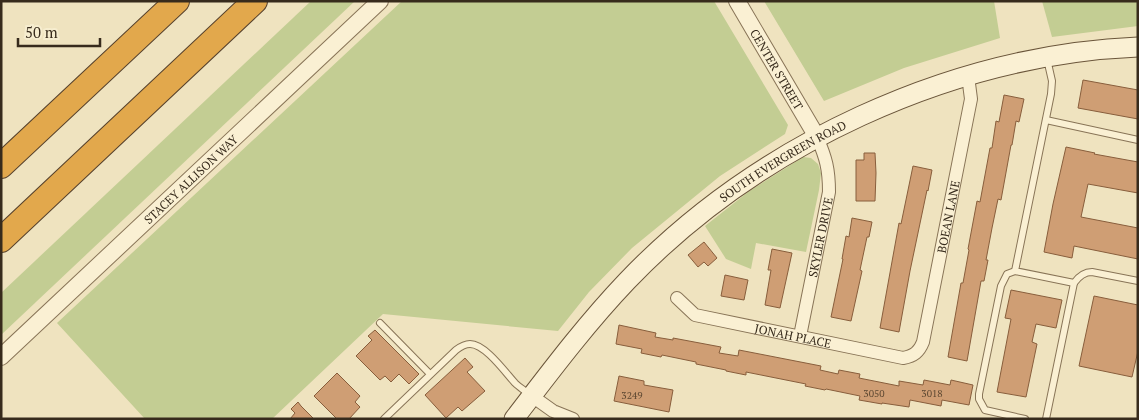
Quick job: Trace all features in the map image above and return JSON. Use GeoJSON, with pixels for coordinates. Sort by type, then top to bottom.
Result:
{"type":"FeatureCollection","features":[{"type":"Feature","properties":{"kind":"highway"},"geometry":{"type":"LineString","coordinates":[[1,166],[177,1]]}},
{"type":"Feature","properties":{"kind":"highway"},"geometry":{"type":"LineString","coordinates":[[1,240],[255,1]]}},
{"type":"Feature","properties":{"kind":"main road","name":"SOUTH EVERGREEN ROAD"},"geometry":{"type":"LineString","coordinates":[[514,419],[596,314],[627,280],[664,245],[706,210],[781,158],[866,113],[915,93],[968,76],[1046,58],[1117,48],[1138,47]]}},
{"type":"Feature","properties":{"kind":"street","name":"STACEY ALLISON WAY"},"geometry":{"type":"LineString","coordinates":[[1,357],[380,1]]}},
{"type":"Feature","properties":{"kind":"street","name":"CENTER STREET"},"geometry":{"type":"LineString","coordinates":[[737,1],[817,138]]}},
{"type":"Feature","properties":{"kind":"street","name":"BOEAN LANE"},"geometry":{"type":"LineString","coordinates":[[915,354],[920,350],[923,342],[971,99],[968,76]]}},
{"type":"Feature","properties":{"kind":"street","name":"SKYLER DRIVE"},"geometry":{"type":"LineString","coordinates":[[800,336],[829,192],[829,174],[824,154],[817,138]]}},
{"type":"Feature","properties":{"kind":"street","name":"JONAH PLACE"},"geometry":{"type":"LineString","coordinates":[[677,298],[695,315],[903,358],[915,354]]}},
{"type":"Feature","properties":{"kind":"street"},"geometry":{"type":"LineString","coordinates":[[532,396],[553,411],[573,419]]}},
{"type":"Feature","properties":{"kind":"lane"},"geometry":{"type":"LineString","coordinates":[[1014,271],[1051,94],[1052,81],[1046,58]]}},
{"type":"Feature","properties":{"kind":"lane"},"geometry":{"type":"LineString","coordinates":[[1046,120],[1138,140]]}},
{"type":"Feature","properties":{"kind":"lane"},"geometry":{"type":"LineString","coordinates":[[1025,419],[985,410],[979,399],[1002,286],[1007,274],[1014,271],[1074,283]]}},
{"type":"Feature","properties":{"kind":"lane"},"geometry":{"type":"LineString","coordinates":[[1046,419],[1074,283],[1087,272],[1138,281]]}},
{"type":"Feature","properties":{"kind":"lane"},"geometry":{"type":"LineString","coordinates":[[380,323],[430,374]]}},
{"type":"Feature","properties":{"kind":"lane"},"geometry":{"type":"LineString","coordinates":[[384,419],[430,374],[464,345],[472,344],[485,350],[517,385],[532,396]]}},
{"type":"Feature","properties":{"kind":"green space"},"geometry":{"type":"Polygon","coordinates":[[[311,1],[355,1],[1,335],[1,293],[311,1]]]}},
{"type":"Feature","properties":{"kind":"green space"},"geometry":{"type":"Polygon","coordinates":[[[402,1],[714,1],[788,125],[785,134],[720,176],[632,248],[589,292],[558,331],[383,314],[272,419],[145,419],[57,323],[402,1]]]}},
{"type":"Feature","properties":{"kind":"green space"},"geometry":{"type":"Polygon","coordinates":[[[764,1],[994,1],[1000,38],[904,68],[824,101],[764,1]]]}},
{"type":"Feature","properties":{"kind":"green space"},"geometry":{"type":"Polygon","coordinates":[[[1042,1],[1138,1],[1138,26],[1052,37],[1042,1]]]}},
{"type":"Feature","properties":{"kind":"green space"},"geometry":{"type":"Polygon","coordinates":[[[803,157],[811,158],[818,164],[821,173],[806,252],[756,243],[751,269],[726,259],[705,226],[748,192],[803,157]]]}},
{"type":"Feature","properties":{"kind":"building"},"geometry":{"type":"Polygon","coordinates":[[[1083,80],[1138,90],[1138,119],[1078,108],[1083,80]]]}},
{"type":"Feature","properties":{"kind":"building"},"geometry":{"type":"Polygon","coordinates":[[[1004,95],[1024,99],[1019,122],[1016,121],[1001,200],[998,199],[986,260],[988,260],[984,281],[981,281],[967,361],[948,357],[977,201],[980,202],[996,121],[999,122],[1004,95]]]}},
{"type":"Feature","properties":{"kind":"building"},"geometry":{"type":"Polygon","coordinates":[[[1066,147],[1138,162],[1138,193],[1088,184],[1081,217],[1138,228],[1138,259],[1074,246],[1072,258],[1044,252],[1066,147]]]}},
{"type":"Feature","properties":{"kind":"building"},"geometry":{"type":"Polygon","coordinates":[[[864,153],[875,153],[875,201],[856,201],[856,160],[864,160],[864,153]]]}},
{"type":"Feature","properties":{"kind":"building"},"geometry":{"type":"Polygon","coordinates":[[[913,166],[932,170],[899,332],[880,328],[899,223],[901,224],[913,166]]]}},
{"type":"Feature","properties":{"kind":"building"},"geometry":{"type":"Polygon","coordinates":[[[852,218],[872,222],[860,270],[862,271],[851,321],[831,317],[846,236],[849,237],[852,218]]]}},
{"type":"Feature","properties":{"kind":"building"},"geometry":{"type":"Polygon","coordinates":[[[704,242],[717,258],[708,266],[704,262],[698,267],[688,255],[704,242]]]}},
{"type":"Feature","properties":{"kind":"building"},"geometry":{"type":"Polygon","coordinates":[[[772,249],[792,253],[780,308],[765,305],[771,270],[768,270],[772,249]]]}},
{"type":"Feature","properties":{"kind":"building"},"geometry":{"type":"Polygon","coordinates":[[[725,275],[748,280],[744,300],[721,296],[725,275]]]}},
{"type":"Feature","properties":{"kind":"building"},"geometry":{"type":"Polygon","coordinates":[[[1011,290],[1062,300],[1056,328],[1036,324],[1032,342],[1037,344],[1026,397],[997,392],[1011,319],[1005,318],[1011,290]]]}},
{"type":"Feature","properties":{"kind":"building"},"geometry":{"type":"Polygon","coordinates":[[[1094,296],[1138,305],[1138,351],[1132,377],[1079,366],[1094,296]]]}},
{"type":"Feature","properties":{"kind":"building"},"geometry":{"type":"Polygon","coordinates":[[[619,325],[656,333],[655,337],[673,340],[673,338],[721,347],[719,353],[738,356],[739,350],[821,366],[820,370],[838,374],[839,370],[860,374],[859,378],[899,386],[899,381],[923,385],[924,380],[950,385],[951,380],[973,385],[969,405],[942,400],[941,406],[910,400],[909,407],[882,404],[859,400],[860,396],[805,386],[806,384],[746,372],[746,375],[696,364],[696,362],[641,353],[642,349],[616,344],[619,325]]]}},
{"type":"Feature","properties":{"kind":"building"},"geometry":{"type":"Polygon","coordinates":[[[375,330],[419,374],[409,384],[399,374],[391,382],[385,376],[380,380],[356,356],[372,340],[368,336],[375,330]]]}},
{"type":"Feature","properties":{"kind":"building"},"geometry":{"type":"Polygon","coordinates":[[[465,358],[473,367],[467,372],[485,391],[462,411],[458,407],[446,418],[425,395],[465,358]]]}},
{"type":"Feature","properties":{"kind":"building"},"geometry":{"type":"Polygon","coordinates":[[[337,373],[360,396],[355,402],[360,407],[349,419],[337,419],[314,396],[337,373]]]}},
{"type":"Feature","properties":{"kind":"building"},"geometry":{"type":"Polygon","coordinates":[[[619,376],[644,381],[644,385],[673,390],[669,412],[614,401],[619,376]]]}},
{"type":"Feature","properties":{"kind":"building"},"geometry":{"type":"Polygon","coordinates":[[[298,402],[314,419],[290,419],[295,413],[291,409],[298,402]]]}}]}
